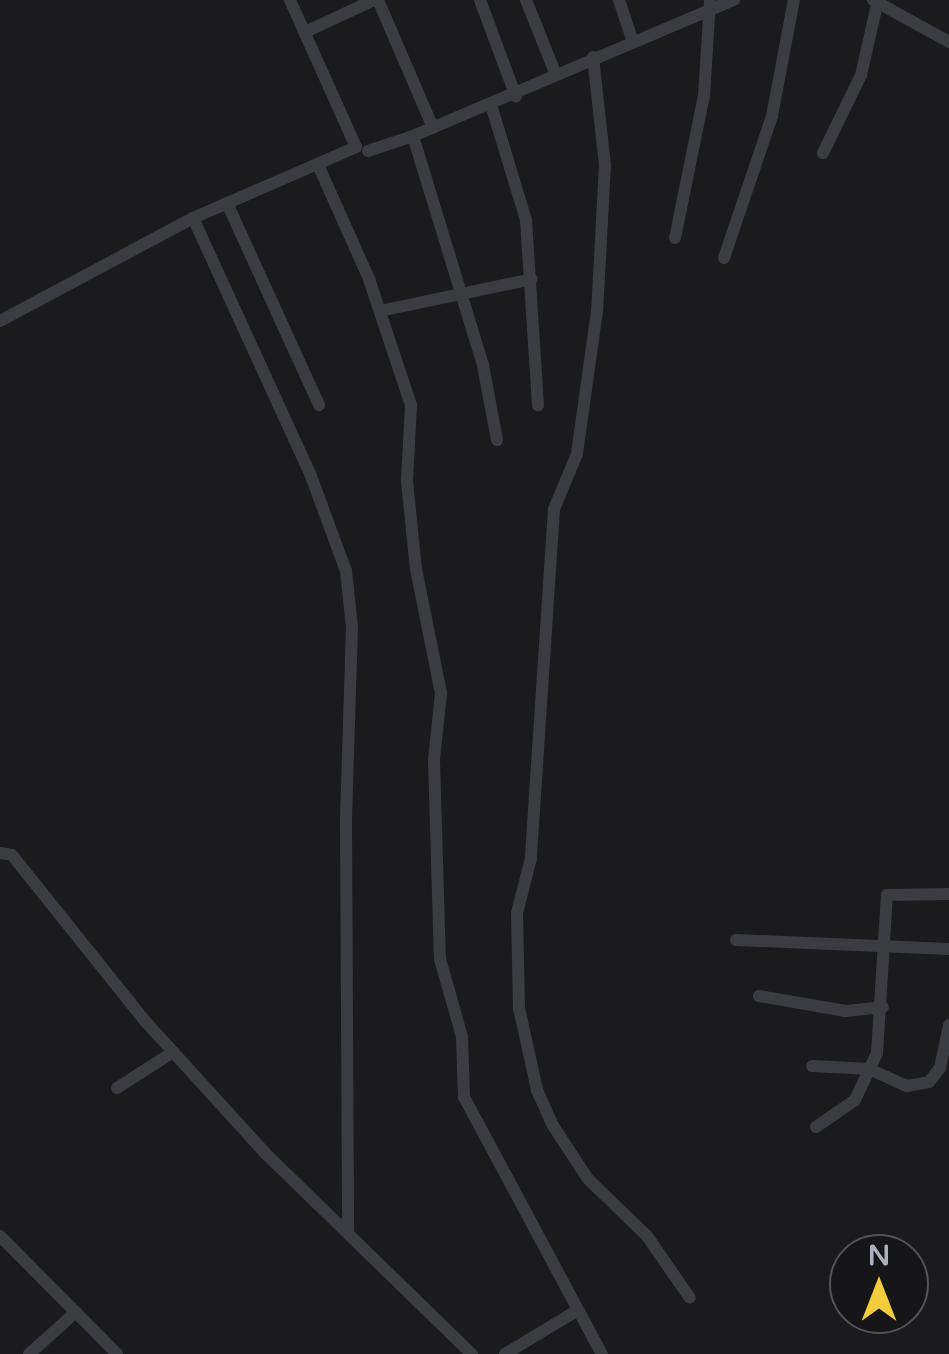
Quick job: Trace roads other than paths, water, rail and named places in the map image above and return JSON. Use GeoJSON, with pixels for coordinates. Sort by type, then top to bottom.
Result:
{"type":"FeatureCollection","features":[{"type":"Feature","properties":{"kind":"street"},"geometry":{"type":"LineString","coordinates":[[0,322],[193,218],[354,150],[358,140],[290,0]]}},
{"type":"Feature","properties":{"kind":"street"},"geometry":{"type":"LineString","coordinates":[[305,32],[376,0],[432,128]]}},
{"type":"Feature","properties":{"kind":"street"},"geometry":{"type":"LineString","coordinates":[[480,0],[516,97]]}},
{"type":"Feature","properties":{"kind":"street"},"geometry":{"type":"LineString","coordinates":[[526,0],[556,75]]}},
{"type":"Feature","properties":{"kind":"street"},"geometry":{"type":"LineString","coordinates":[[619,0],[632,39]]}},
{"type":"Feature","properties":{"kind":"street"},"geometry":{"type":"LineString","coordinates":[[368,151],[492,108],[711,2],[734,0]]}},
{"type":"Feature","properties":{"kind":"street"},"geometry":{"type":"LineString","coordinates":[[724,258],[772,116],[794,0]]}},
{"type":"Feature","properties":{"kind":"street"},"geometry":{"type":"LineString","coordinates":[[823,153],[861,75],[877,1],[949,42]]}},
{"type":"Feature","properties":{"kind":"street"},"geometry":{"type":"LineString","coordinates":[[675,238],[704,96],[711,2]]}},
{"type":"Feature","properties":{"kind":"street"},"geometry":{"type":"LineString","coordinates":[[593,57],[605,147],[597,310],[577,454],[554,510],[531,858],[517,913],[519,1008],[537,1090],[552,1124],[588,1178],[647,1236],[690,1298]]}},
{"type":"Feature","properties":{"kind":"street"},"geometry":{"type":"LineString","coordinates":[[492,108],[526,220],[538,406]]}},
{"type":"Feature","properties":{"kind":"street"},"geometry":{"type":"LineString","coordinates":[[413,136],[459,290],[497,440]]}},
{"type":"Feature","properties":{"kind":"street"},"geometry":{"type":"LineString","coordinates":[[319,167],[380,311],[412,416],[407,480],[416,569],[440,692],[434,760],[440,959],[462,1037],[464,1097],[602,1354]]}},
{"type":"Feature","properties":{"kind":"street"},"geometry":{"type":"LineString","coordinates":[[227,203],[319,405]]}},
{"type":"Feature","properties":{"kind":"street"},"geometry":{"type":"LineString","coordinates":[[193,218],[312,476],[346,571],[352,627],[346,822],[348,1233]]}},
{"type":"Feature","properties":{"kind":"street"},"geometry":{"type":"LineString","coordinates":[[380,311],[459,290],[532,279]]}},
{"type":"Feature","properties":{"kind":"street"},"geometry":{"type":"LineString","coordinates":[[0,853],[12,855],[173,1052],[472,1354]]}},
{"type":"Feature","properties":{"kind":"street"},"geometry":{"type":"LineString","coordinates":[[816,1128],[855,1100],[869,1069],[883,1006],[888,893],[949,894]]}},
{"type":"Feature","properties":{"kind":"street"},"geometry":{"type":"LineString","coordinates":[[736,940],[949,950]]}},
{"type":"Feature","properties":{"kind":"street"},"geometry":{"type":"LineString","coordinates":[[759,996],[846,1010],[883,1006]]}},
{"type":"Feature","properties":{"kind":"street"},"geometry":{"type":"LineString","coordinates":[[812,1066],[869,1069],[907,1086],[929,1082],[940,1068],[949,1025]]}},
{"type":"Feature","properties":{"kind":"street"},"geometry":{"type":"LineString","coordinates":[[117,1088],[173,1052]]}},
{"type":"Feature","properties":{"kind":"street"},"geometry":{"type":"LineString","coordinates":[[0,1236],[117,1354]]}},
{"type":"Feature","properties":{"kind":"street"},"geometry":{"type":"LineString","coordinates":[[511,1352],[578,1310]]}},
{"type":"Feature","properties":{"kind":"street"},"geometry":{"type":"LineString","coordinates":[[29,1354],[76,1312]]}}]}
